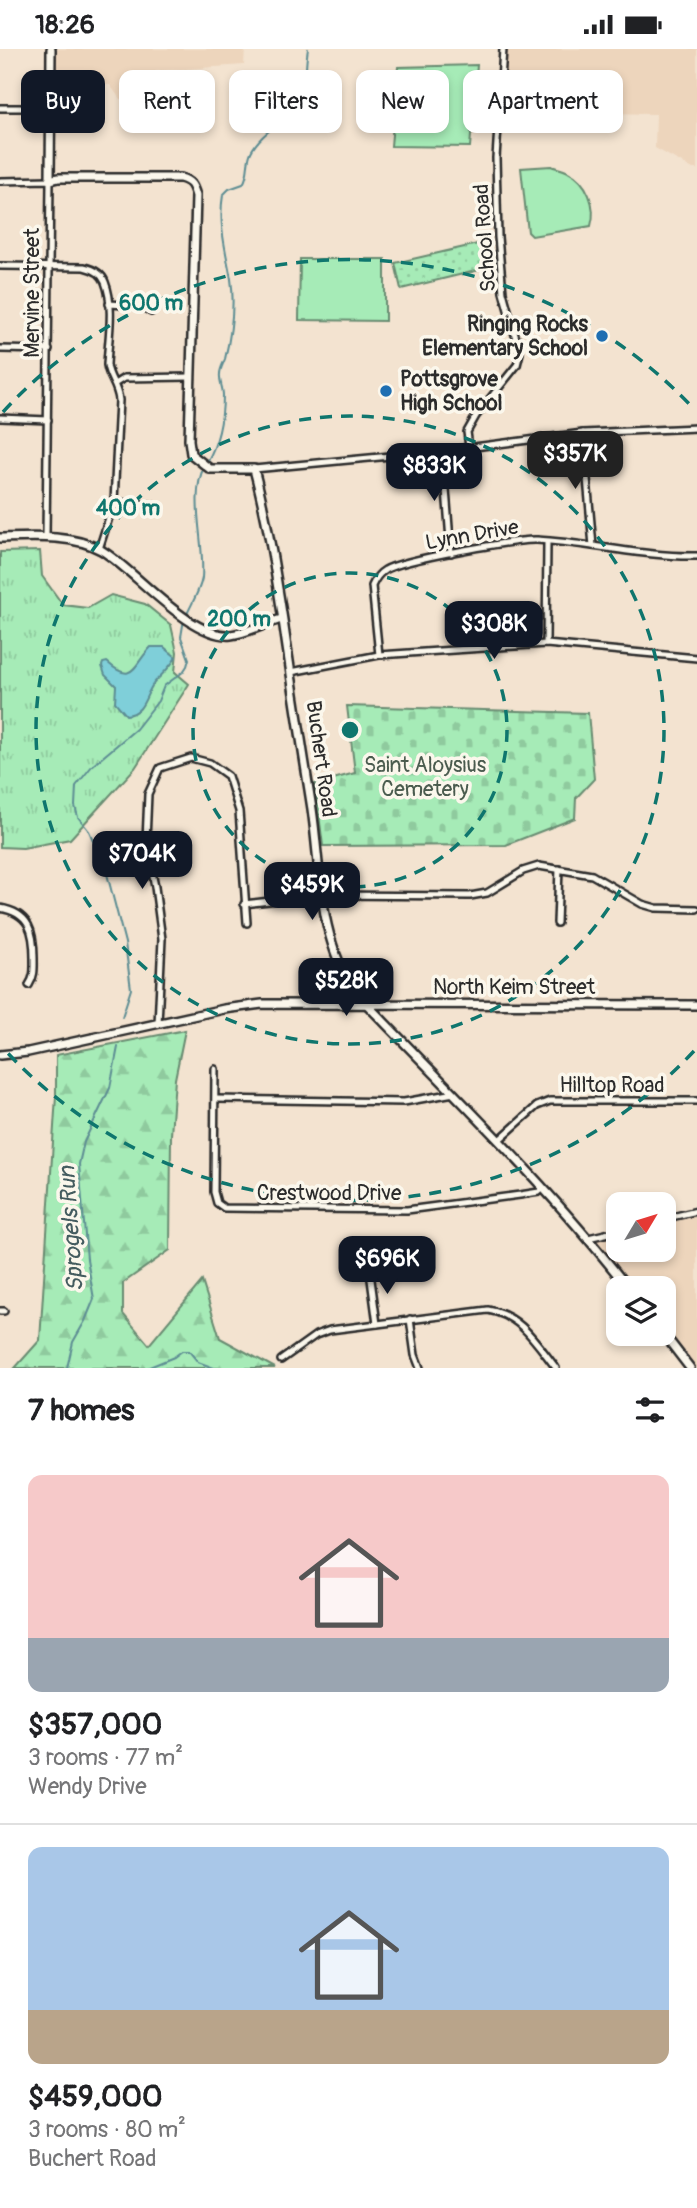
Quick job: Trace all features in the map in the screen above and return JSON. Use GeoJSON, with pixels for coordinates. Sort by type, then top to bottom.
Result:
{"type":"FeatureCollection","features":[{"type":"Feature","properties":{"kind":"street","name":"Mervine Street"},"geometry":{"type":"LineString","coordinates":[[51,49],[51,70]]}},
{"type":"Feature","properties":{"kind":"street","name":"School Road"},"geometry":{"type":"LineString","coordinates":[[469,447],[467,432],[476,416],[517,365],[520,353],[503,292],[499,250],[496,158],[503,49]]}},
{"type":"Feature","properties":{"kind":"street"},"geometry":{"type":"LineString","coordinates":[[0,108],[21,108]]}},
{"type":"Feature","properties":{"kind":"street","name":"Mervine Street"},"geometry":{"type":"LineString","coordinates":[[47,537],[50,133]]}},
{"type":"Feature","properties":{"kind":"street"},"geometry":{"type":"LineString","coordinates":[[0,181],[180,178],[193,186],[196,196],[189,440],[191,454],[205,465],[254,469],[443,451],[583,433],[697,428]]}},
{"type":"Feature","properties":{"kind":"street"},"geometry":{"type":"LineString","coordinates":[[0,266],[84,267],[93,269],[105,281],[109,304],[107,365],[108,373],[116,383],[119,400],[114,502],[99,549]]}},
{"type":"Feature","properties":{"kind":"street"},"geometry":{"type":"LineString","coordinates":[[109,304],[141,306],[151,312]]}},
{"type":"Feature","properties":{"kind":"street"},"geometry":{"type":"LineString","coordinates":[[0,349],[49,350]]}},
{"type":"Feature","properties":{"kind":"street"},"geometry":{"type":"LineString","coordinates":[[116,383],[124,378],[191,377]]}},
{"type":"Feature","properties":{"kind":"street"},"geometry":{"type":"LineString","coordinates":[[0,418],[48,420]]}},
{"type":"Feature","properties":{"kind":"street"},"geometry":{"type":"LineString","coordinates":[[583,433],[593,546]]}},
{"type":"Feature","properties":{"kind":"street"},"geometry":{"type":"LineString","coordinates":[[443,451],[451,554]]}},
{"type":"Feature","properties":{"kind":"street","name":"Buchert Road"},"geometry":{"type":"LineString","coordinates":[[254,469],[271,544],[326,923],[334,948],[351,985],[366,1004],[499,1140],[618,1276]]}},
{"type":"Feature","properties":{"kind":"street"},"geometry":{"type":"LineString","coordinates":[[114,502],[152,505]]}},
{"type":"Feature","properties":{"kind":"street"},"geometry":{"type":"LineString","coordinates":[[0,538],[47,537],[99,549],[179,613],[218,634],[230,635],[282,619]]}},
{"type":"Feature","properties":{"kind":"street","name":"Lynn Drive"},"geometry":{"type":"LineString","coordinates":[[379,655],[372,586],[376,577],[392,567],[518,541],[536,540],[697,556]]}},
{"type":"Feature","properties":{"kind":"street"},"geometry":{"type":"LineString","coordinates":[[545,644],[547,542]]}},
{"type":"Feature","properties":{"kind":"street"},"geometry":{"type":"LineString","coordinates":[[291,672],[379,655],[545,644],[697,658]]}},
{"type":"Feature","properties":{"kind":"street"},"geometry":{"type":"LineString","coordinates":[[158,1024],[162,939],[146,841],[148,794],[160,768],[191,758],[210,763],[228,776],[239,811],[247,922]]}},
{"type":"Feature","properties":{"kind":"street"},"geometry":{"type":"LineString","coordinates":[[244,905],[322,895],[470,896],[487,893],[523,871],[540,866],[592,875],[642,904],[673,909],[697,909]]}},
{"type":"Feature","properties":{"kind":"street"},"geometry":{"type":"LineString","coordinates":[[557,923],[559,869]]}},
{"type":"Feature","properties":{"kind":"street"},"geometry":{"type":"LineString","coordinates":[[0,908],[22,917],[34,937],[34,972],[29,985]]}},
{"type":"Feature","properties":{"kind":"street","name":"North Keim Street"},"geometry":{"type":"LineString","coordinates":[[0,1055],[44,1049],[223,1009],[262,1004],[697,1005]]}},
{"type":"Feature","properties":{"kind":"street","name":"Crestwood Drive"},"geometry":{"type":"LineString","coordinates":[[215,1069],[214,1192],[218,1203],[224,1207],[407,1210],[530,1194],[543,1188]]}},
{"type":"Feature","properties":{"kind":"street"},"geometry":{"type":"LineString","coordinates":[[216,1100],[404,1102],[454,1093]]}},
{"type":"Feature","properties":{"kind":"street","name":"Hilltop Road"},"geometry":{"type":"LineString","coordinates":[[499,1140],[537,1106],[550,1101],[697,1101]]}},
{"type":"Feature","properties":{"kind":"street"},"geometry":{"type":"LineString","coordinates":[[676,1216],[697,1211]]}},
{"type":"Feature","properties":{"kind":"street"},"geometry":{"type":"LineString","coordinates":[[587,1238],[606,1234]]}},
{"type":"Feature","properties":{"kind":"street"},"geometry":{"type":"LineString","coordinates":[[370,1272],[377,1324]]}},
{"type":"Feature","properties":{"kind":"street"},"geometry":{"type":"LineString","coordinates":[[281,1360],[322,1332],[488,1310],[499,1312],[521,1325],[556,1368]]}},
{"type":"Feature","properties":{"kind":"street"},"geometry":{"type":"LineString","coordinates":[[410,1319],[420,1368]]}},
{"type":"Feature","properties":{"kind":"street"},"geometry":{"type":"LineString","coordinates":[[673,1346],[690,1368]]}},
{"type":"Feature","properties":{"kind":"shaded area"},"geometry":{"type":"Polygon","coordinates":[[[55,49],[245,49],[244,65],[119,70],[119,98],[110,85],[105,85],[105,70],[56,70],[55,49]]]}},
{"type":"Feature","properties":{"kind":"shaded area"},"geometry":{"type":"Polygon","coordinates":[[[504,49],[697,49],[697,169],[655,148],[656,114],[623,113],[623,70],[503,70],[504,49]]]}},
{"type":"Feature","properties":{"kind":"shaded area"},"geometry":{"type":"Polygon","coordinates":[[[697,1216],[697,1368],[691,1368],[674,1346],[676,1276],[622,1276],[612,1262],[676,1262],[676,1221],[697,1216]]]}},
{"type":"Feature","properties":{"kind":"shaded area"},"geometry":{"type":"Polygon","coordinates":[[[606,1237],[606,1254],[595,1239],[606,1237]]]}},
{"type":"Feature","properties":{"kind":"green space"},"geometry":{"type":"Polygon","coordinates":[[[477,65],[477,70],[463,70],[463,133],[471,133],[470,147],[391,146],[392,133],[449,133],[449,70],[398,70],[398,67],[477,65]]]}},
{"type":"Feature","properties":{"kind":"green space"},"geometry":{"type":"Polygon","coordinates":[[[551,166],[575,176],[585,188],[593,210],[591,226],[532,236],[528,232],[521,168],[551,166]]]}},
{"type":"Feature","properties":{"kind":"green space"},"geometry":{"type":"Polygon","coordinates":[[[482,243],[488,268],[401,289],[395,263],[482,243]]]}},
{"type":"Feature","properties":{"kind":"green space"},"geometry":{"type":"Polygon","coordinates":[[[300,259],[385,259],[385,321],[299,320],[300,259]]]}},
{"type":"Feature","properties":{"kind":"green space"},"geometry":{"type":"Polygon","coordinates":[[[40,551],[42,576],[63,605],[88,608],[111,595],[145,604],[171,625],[177,652],[175,672],[189,684],[135,768],[70,839],[23,848],[0,847],[0,552],[40,551]]]}},
{"type":"Feature","properties":{"kind":"green space","name":"Saint Aloysius Cemetery"},"geometry":{"type":"Polygon","coordinates":[[[347,706],[588,713],[594,779],[576,798],[575,818],[506,845],[323,846],[315,784],[355,773],[347,706]]]}},
{"type":"Feature","properties":{"kind":"green space"},"geometry":{"type":"Polygon","coordinates":[[[185,1030],[175,1079],[171,1135],[170,1250],[123,1283],[123,1314],[149,1345],[202,1281],[220,1338],[275,1368],[15,1368],[40,1340],[56,1096],[56,1055],[185,1030]]]}},
{"type":"Feature","properties":{"kind":"water"},"geometry":{"type":"Polygon","coordinates":[[[151,647],[164,647],[176,657],[154,683],[141,707],[126,715],[115,702],[116,686],[105,675],[103,663],[107,662],[128,673],[151,647]]]}},
{"type":"Feature","properties":{"kind":"waterway","name":"Sprogels Run"},"geometry":{"type":"LineString","coordinates":[[207,462],[215,446],[221,421],[223,395],[220,372],[231,330],[232,289],[222,227],[223,195],[229,189],[243,184],[251,152],[256,144],[297,106],[304,87],[308,49]]}},
{"type":"Feature","properties":{"kind":"waterway","name":"Sprogels Run"},"geometry":{"type":"LineString","coordinates":[[187,614],[202,578],[198,492],[204,467]]}},
{"type":"Feature","properties":{"kind":"waterway","name":"Sprogels Run"},"geometry":{"type":"LineString","coordinates":[[122,1017],[131,989],[125,943],[106,870],[89,831],[78,817],[75,806],[76,786],[92,766],[136,729],[158,701],[164,686],[187,666],[189,659],[181,637],[184,619]]}},
{"type":"Feature","properties":{"kind":"waterway","name":"Sprogels Run"},"geometry":{"type":"LineString","coordinates":[[67,1368],[73,1342],[94,1299],[87,1259],[79,1164],[84,1142],[110,1088],[118,1047]]}},
{"type":"Feature","properties":{"kind":"waterway"},"geometry":{"type":"LineString","coordinates":[[147,1368],[182,1351],[189,1351],[198,1362],[214,1368]]}},
{"type":"Feature","properties":{"kind":"place","name":"Ringing Rocks Elementary School"},"geometry":{"type":"Point","coordinates":[602,336]}},
{"type":"Feature","properties":{"kind":"place","name":"Pottsgrove High School"},"geometry":{"type":"Point","coordinates":[386,391]}}]}
